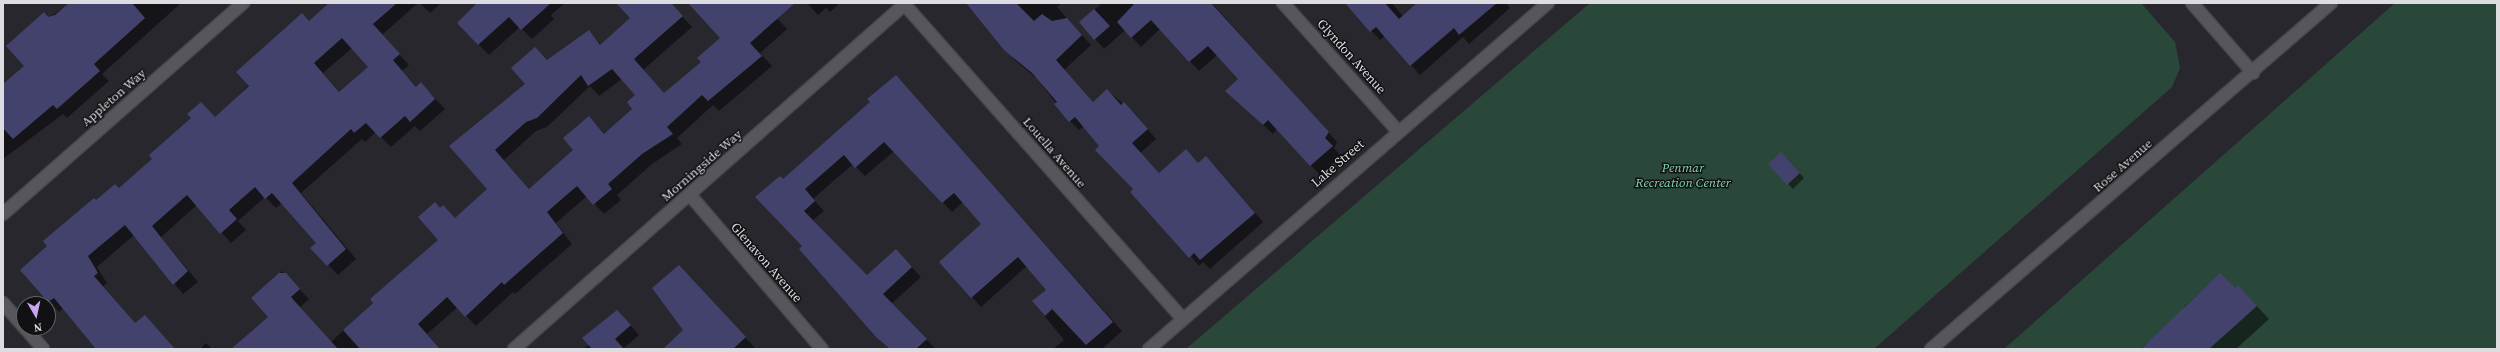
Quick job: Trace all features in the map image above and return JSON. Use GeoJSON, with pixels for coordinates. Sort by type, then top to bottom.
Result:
{"type":"FeatureCollection","features":[{"type":"Feature","properties":{"kind":"street","name":"Appleton Way"},"geometry":{"type":"LineString","coordinates":[[3,214],[243,3]]}},
{"type":"Feature","properties":{"kind":"street","name":"Glyndon Avenue"},"geometry":{"type":"LineString","coordinates":[[1283,3],[1398,131]]}},
{"type":"Feature","properties":{"kind":"street","name":"Lake Street"},"geometry":{"type":"LineString","coordinates":[[1149,349],[1398,131],[1548,3]]}},
{"type":"Feature","properties":{"kind":"street"},"geometry":{"type":"LineString","coordinates":[[2192,3],[2253,73]]}},
{"type":"Feature","properties":{"kind":"street","name":"Rose Avenue"},"geometry":{"type":"LineString","coordinates":[[1932,349],[2253,73],[2331,3]]}},
{"type":"Feature","properties":{"kind":"street","name":"Morningside Way"},"geometry":{"type":"LineString","coordinates":[[514,349],[906,4]]}},
{"type":"Feature","properties":{"kind":"street","name":"Louella Avenue"},"geometry":{"type":"LineString","coordinates":[[906,4],[1183,319]]}},
{"type":"Feature","properties":{"kind":"street","name":"Glenavon Avenue"},"geometry":{"type":"LineString","coordinates":[[690,195],[822,349]]}},
{"type":"Feature","properties":{"kind":"street"},"geometry":{"type":"LineString","coordinates":[[3,303],[16,318]]}},
{"type":"Feature","properties":{"kind":"street"},"geometry":{"type":"LineString","coordinates":[[32,336],[43,349]]}},
{"type":"Feature","properties":{"kind":"green space","name":"Penmar Recreation Center"},"geometry":{"type":"Polygon","coordinates":[[[1590,3],[2141,3],[2175,42],[2180,68],[2172,87],[1874,349],[1186,349],[1590,3]]]}},
{"type":"Feature","properties":{"kind":"green space"},"geometry":{"type":"Polygon","coordinates":[[[2395,3],[2497,3],[2497,349],[2004,349],[2395,3]]]}},
{"type":"Feature","properties":{"kind":"building"},"geometry":{"type":"Polygon","coordinates":[[[69,3],[132,3],[145,18],[94,64],[100,71],[57,109],[53,105],[13,139],[3,128],[3,84],[24,66],[6,46],[44,12],[48,17],[55,15],[69,3]]]}},
{"type":"Feature","properties":{"kind":"building"},"geometry":{"type":"Polygon","coordinates":[[[329,3],[397,3],[373,24],[400,54],[393,60],[416,87],[421,82],[435,99],[410,122],[405,116],[380,138],[366,123],[354,133],[351,129],[292,183],[346,249],[327,266],[310,248],[316,243],[272,193],[265,199],[255,187],[229,210],[237,219],[220,234],[187,195],[152,226],[188,271],[173,285],[125,225],[88,256],[98,273],[94,276],[135,323],[145,315],[175,349],[96,349],[56,300],[56,296],[43,296],[20,270],[47,246],[43,241],[94,198],[96,200],[115,184],[119,188],[152,159],[149,155],[191,118],[187,114],[201,102],[215,117],[249,86],[236,72],[302,13],[309,21],[329,3]],[[342,38],[314,63],[339,92],[368,67],[342,38]]]}},
{"type":"Feature","properties":{"kind":"building"},"geometry":{"type":"Polygon","coordinates":[[[477,3],[551,3],[521,30],[509,17],[478,45],[457,23],[477,3]]]}},
{"type":"Feature","properties":{"kind":"building"},"geometry":{"type":"Polygon","coordinates":[[[616,3],[671,3],[683,16],[634,59],[664,93],[701,62],[697,58],[720,38],[688,3],[795,3],[750,43],[762,56],[708,101],[702,95],[667,127],[673,134],[642,154],[608,184],[612,189],[593,205],[577,186],[547,212],[563,233],[504,285],[502,282],[465,317],[447,297],[418,324],[440,349],[360,349],[343,330],[373,303],[370,299],[438,240],[418,217],[435,202],[440,208],[443,205],[455,218],[487,189],[449,146],[525,84],[511,68],[535,47],[547,60],[589,30],[600,45],[630,18],[616,3]],[[612,69],[588,86],[581,75],[537,118],[526,122],[495,150],[529,189],[573,150],[563,138],[589,116],[604,134],[632,109],[627,102],[635,95],[612,69]]]}},
{"type":"Feature","properties":{"kind":"building"},"geometry":{"type":"Polygon","coordinates":[[[966,3],[1016,3],[1034,21],[1042,14],[1052,21],[1067,18],[1082,35],[1056,60],[1093,102],[1107,89],[1121,105],[1124,102],[1148,129],[1132,143],[1159,173],[1186,149],[1198,163],[1206,156],[1255,213],[1200,260],[1194,253],[1189,258],[1130,192],[1133,189],[1095,150],[1099,146],[1075,117],[1069,122],[1054,104],[1057,102],[1032,73],[1004,50],[966,3]]]}},
{"type":"Feature","properties":{"kind":"building"},"geometry":{"type":"Polygon","coordinates":[[[1135,3],[1211,3],[1329,132],[1325,138],[1333,146],[1310,166],[1268,120],[1263,125],[1225,91],[1238,79],[1208,46],[1189,62],[1151,20],[1131,38],[1117,22],[1135,3]]]}},
{"type":"Feature","properties":{"kind":"building"},"geometry":{"type":"Polygon","coordinates":[[[1345,3],[1385,3],[1399,19],[1417,3],[1497,3],[1459,35],[1454,28],[1410,66],[1376,27],[1370,32],[1345,3]]]}},
{"type":"Feature","properties":{"kind":"building"},"geometry":{"type":"Polygon","coordinates":[[[1094,9],[1110,26],[1094,40],[1079,22],[1094,9]]]}},
{"type":"Feature","properties":{"kind":"building"},"geometry":{"type":"Polygon","coordinates":[[[896,75],[1113,322],[1086,345],[1052,309],[1045,316],[1032,301],[1046,290],[1018,257],[971,298],[939,262],[981,224],[954,193],[942,203],[884,142],[855,168],[844,155],[805,189],[815,201],[804,211],[867,275],[896,249],[912,267],[883,294],[927,339],[916,349],[890,349],[876,337],[799,249],[802,246],[755,197],[780,176],[783,179],[870,102],[867,99],[896,75]]]}},
{"type":"Feature","properties":{"kind":"building"},"geometry":{"type":"Polygon","coordinates":[[[1781,152],[1800,173],[1787,185],[1768,164],[1781,152]]]}},
{"type":"Feature","properties":{"kind":"building"},"geometry":{"type":"Polygon","coordinates":[[[679,265],[746,337],[733,349],[663,349],[683,330],[652,288],[679,265]]]}},
{"type":"Feature","properties":{"kind":"building"},"geometry":{"type":"Polygon","coordinates":[[[279,273],[286,273],[300,289],[291,297],[338,349],[231,349],[268,317],[251,298],[279,273]]]}},
{"type":"Feature","properties":{"kind":"building"},"geometry":{"type":"Polygon","coordinates":[[[2220,273],[2235,288],[2238,285],[2257,306],[2209,349],[2141,349],[2220,273]]]}},
{"type":"Feature","properties":{"kind":"building"},"geometry":{"type":"Polygon","coordinates":[[[617,310],[631,325],[615,339],[624,349],[592,349],[582,338],[617,310]]]}}]}
